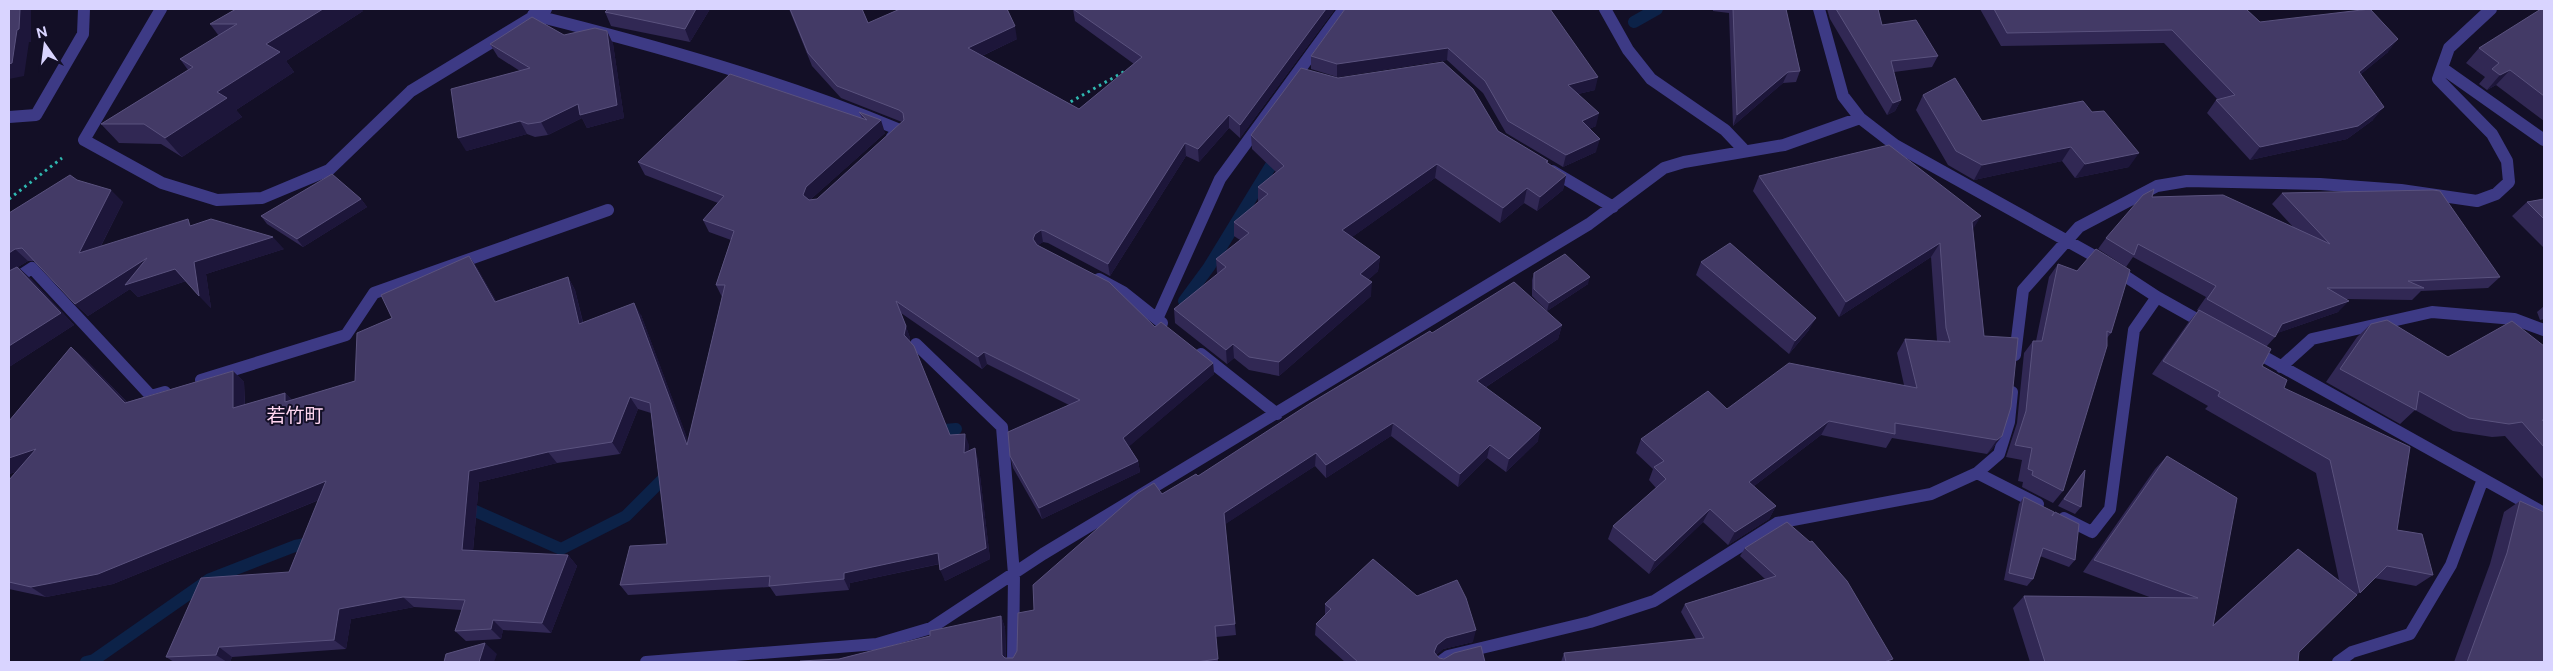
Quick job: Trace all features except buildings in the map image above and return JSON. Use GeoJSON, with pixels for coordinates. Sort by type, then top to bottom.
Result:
{"type":"FeatureCollection","features":[{"type":"Feature","properties":{"kind":"street"},"geometry":{"type":"LineString","coordinates":[[9,117],[36,114],[82,34],[84,9]]}},
{"type":"Feature","properties":{"kind":"street"},"geometry":{"type":"LineString","coordinates":[[161,9],[84,140],[162,183],[217,200],[262,198],[329,170],[411,91],[533,15],[546,9]]}},
{"type":"Feature","properties":{"kind":"street"},"geometry":{"type":"LineString","coordinates":[[1157,319],[1220,179],[1344,9]]}},
{"type":"Feature","properties":{"kind":"street"},"geometry":{"type":"LineString","coordinates":[[1605,9],[1628,50],[1651,79],[1725,130],[1745,151]]}},
{"type":"Feature","properties":{"kind":"street"},"geometry":{"type":"LineString","coordinates":[[1819,9],[1843,96],[1860,118],[1895,145],[2096,257],[2157,297],[2215,330]]}},
{"type":"Feature","properties":{"kind":"street"},"geometry":{"type":"LineString","coordinates":[[2014,366],[2024,290],[2079,227],[2157,186],[2187,181],[2320,184],[2392,189],[2477,201],[2496,194],[2509,182],[2507,161],[2492,134],[2438,79],[2449,48],[2491,9]]}},
{"type":"Feature","properties":{"kind":"street"},"geometry":{"type":"LineString","coordinates":[[533,15],[658,46],[852,109],[900,130],[886,142]]}},
{"type":"Feature","properties":{"kind":"street"},"geometry":{"type":"LineString","coordinates":[[2442,68],[2544,140]]}},
{"type":"Feature","properties":{"kind":"street"},"geometry":{"type":"LineString","coordinates":[[1297,73],[1312,78]]}},
{"type":"Feature","properties":{"kind":"street"},"geometry":{"type":"LineString","coordinates":[[646,662],[876,644],[931,628],[1014,574],[1589,224],[1664,168],[1684,162],[1784,145],[1860,118]]}},
{"type":"Feature","properties":{"kind":"street"},"geometry":{"type":"LineString","coordinates":[[1544,166],[1612,207]]}},
{"type":"Feature","properties":{"kind":"street"},"geometry":{"type":"LineString","coordinates":[[9,284],[32,268],[151,396],[346,335],[374,293],[608,210]]}},
{"type":"Feature","properties":{"kind":"street"},"geometry":{"type":"LineString","coordinates":[[1088,273],[1123,292],[1172,331]]}},
{"type":"Feature","properties":{"kind":"street"},"geometry":{"type":"LineString","coordinates":[[1977,473],[2092,532],[2110,509],[2134,330],[2157,297]]}},
{"type":"Feature","properties":{"kind":"street"},"geometry":{"type":"LineString","coordinates":[[2282,367],[2312,339],[2432,312],[2514,319],[2544,330]]}},
{"type":"Feature","properties":{"kind":"street"},"geometry":{"type":"LineString","coordinates":[[916,344],[1002,427],[1014,574],[1013,662]]}},
{"type":"Feature","properties":{"kind":"street"},"geometry":{"type":"LineString","coordinates":[[2240,344],[2544,513]]}},
{"type":"Feature","properties":{"kind":"street"},"geometry":{"type":"LineString","coordinates":[[1194,349],[1276,414]]}},
{"type":"Feature","properties":{"kind":"street"},"geometry":{"type":"LineString","coordinates":[[1440,662],[1448,656],[1590,622],[1654,601],[1777,523],[1931,494],[1977,473],[1999,454],[2009,422],[2013,384]]}},
{"type":"Feature","properties":{"kind":"street"},"geometry":{"type":"LineString","coordinates":[[2338,662],[2352,652],[2410,634],[2451,565],[2483,479]]}},
{"type":"Feature","properties":{"kind":"path"},"geometry":{"type":"LineString","coordinates":[[1058,109],[1132,67]]}},
{"type":"Feature","properties":{"kind":"path"},"geometry":{"type":"LineString","coordinates":[[9,199],[84,140]]}},
{"type":"Feature","properties":{"kind":"waterway"},"geometry":{"type":"LineString","coordinates":[[1634,22],[1657,9]]}},
{"type":"Feature","properties":{"kind":"waterway"},"geometry":{"type":"LineString","coordinates":[[1184,301],[1209,267],[1278,154]]}},
{"type":"Feature","properties":{"kind":"waterway"},"geometry":{"type":"LineString","coordinates":[[933,431],[956,429]]}},
{"type":"Feature","properties":{"kind":"waterway"},"geometry":{"type":"LineString","coordinates":[[460,512],[473,510],[561,549],[626,516],[663,479],[673,476]]}},
{"type":"Feature","properties":{"kind":"waterway"},"geometry":{"type":"LineString","coordinates":[[86,662],[94,660],[210,579],[295,546],[316,542]]}},
{"type":"Feature","properties":{"kind":"district","name":"若竹町"},"geometry":{"type":"Point","coordinates":[295,415]}}]}
